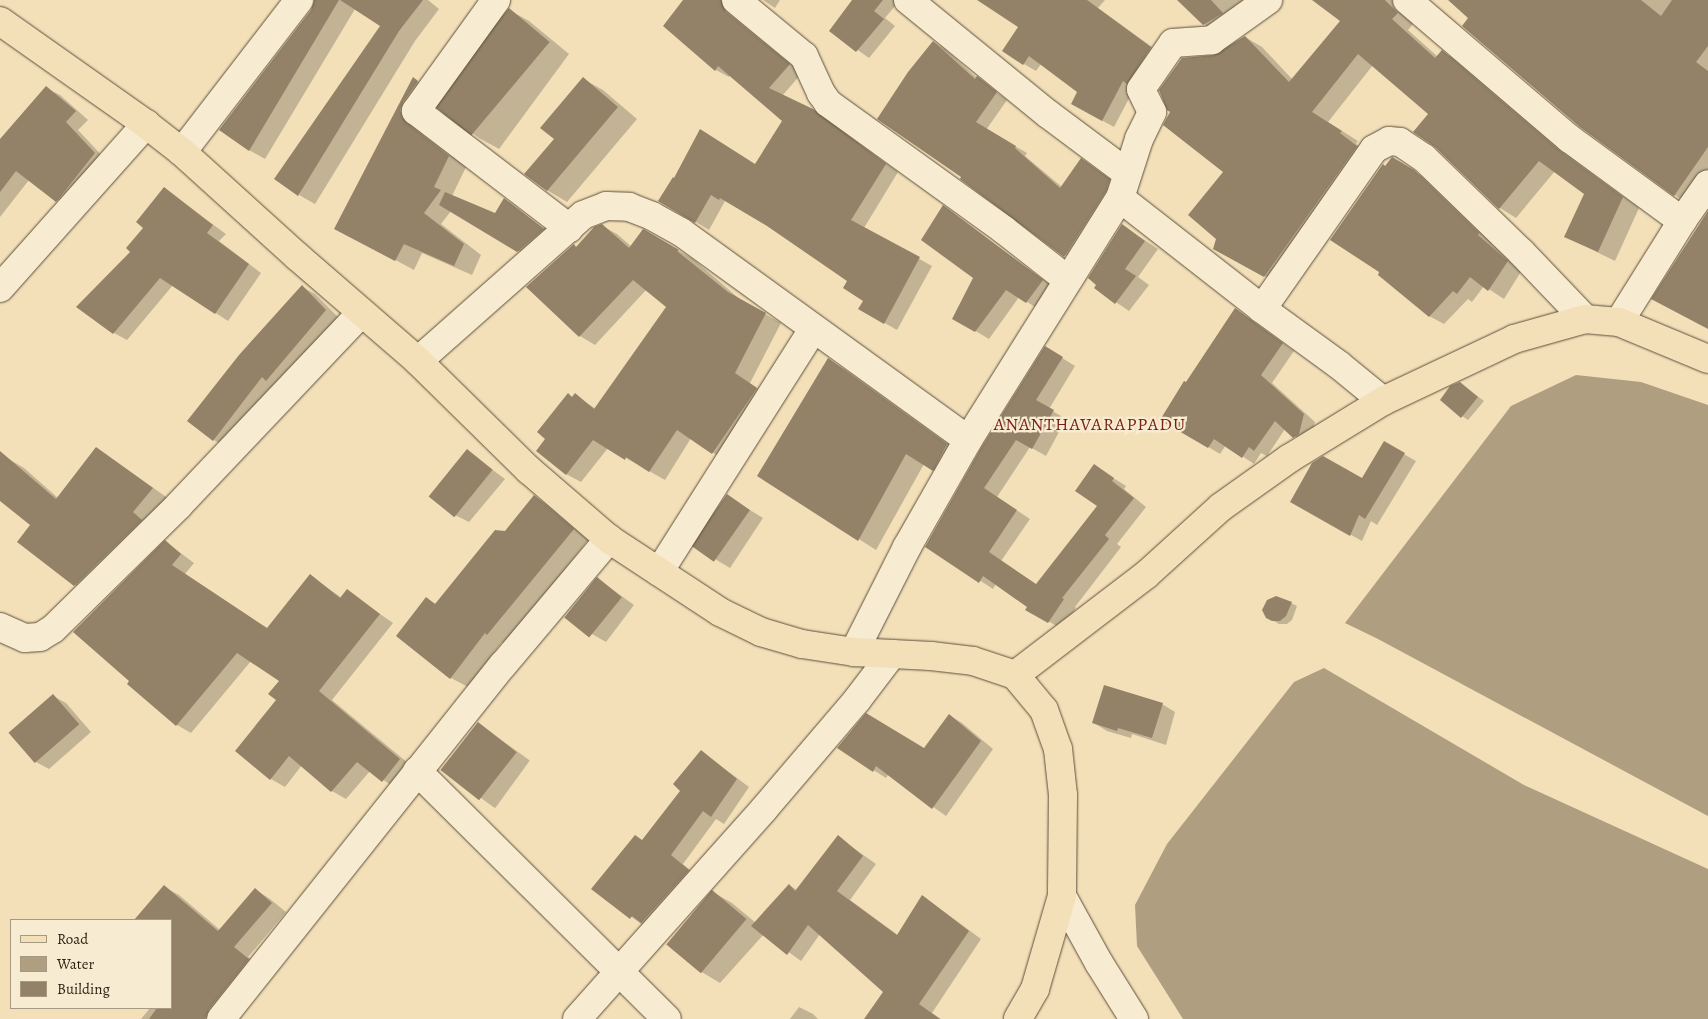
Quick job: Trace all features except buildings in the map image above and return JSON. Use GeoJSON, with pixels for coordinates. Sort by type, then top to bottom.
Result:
{"type":"FeatureCollection","features":[{"type":"Feature","properties":{"kind":"main road"},"geometry":{"type":"LineString","coordinates":[[0,21],[146,124],[182,152],[361,313],[418,361],[529,470],[609,539],[720,612],[761,632],[802,644],[854,652],[973,662],[1015,676],[1044,710],[1058,749],[1064,794],[1062,896],[1035,989],[1018,1019]]}},
{"type":"Feature","properties":{"kind":"main road"},"geometry":{"type":"LineString","coordinates":[[1015,676],[1146,575],[1221,507],[1290,458],[1383,402],[1514,340],[1585,319],[1618,322],[1708,359]]}},
{"type":"Feature","properties":{"kind":"street"},"geometry":{"type":"LineString","coordinates":[[182,152],[299,0]]}},
{"type":"Feature","properties":{"kind":"street"},"geometry":{"type":"LineString","coordinates":[[496,0],[416,111],[569,228]]}},
{"type":"Feature","properties":{"kind":"street"},"geometry":{"type":"LineString","coordinates":[[736,0],[804,56],[820,94],[828,103],[1004,230],[1068,280]]}},
{"type":"Feature","properties":{"kind":"street"},"geometry":{"type":"LineString","coordinates":[[908,0],[1048,114],[1262,309],[1339,365],[1383,402]]}},
{"type":"Feature","properties":{"kind":"street"},"geometry":{"type":"LineString","coordinates":[[854,652],[908,546],[968,440],[1068,280],[1124,185],[1139,139],[1152,112],[1141,89],[1173,43],[1212,40],[1268,0]]}},
{"type":"Feature","properties":{"kind":"street"},"geometry":{"type":"LineString","coordinates":[[1408,0],[1570,139],[1682,221]]}},
{"type":"Feature","properties":{"kind":"street"},"geometry":{"type":"LineString","coordinates":[[0,288],[146,124]]}},
{"type":"Feature","properties":{"kind":"street"},"geometry":{"type":"LineString","coordinates":[[1262,309],[1374,149],[1389,141],[1400,142],[1424,158],[1508,239],[1585,319]]}},
{"type":"Feature","properties":{"kind":"street"},"geometry":{"type":"LineString","coordinates":[[1618,322],[1682,221],[1708,184]]}},
{"type":"Feature","properties":{"kind":"street"},"geometry":{"type":"LineString","coordinates":[[418,361],[583,215],[606,206],[629,207],[652,216],[681,232],[968,440]]}},
{"type":"Feature","properties":{"kind":"street"},"geometry":{"type":"LineString","coordinates":[[0,627],[25,638],[40,637],[53,630],[179,506],[361,313]]}},
{"type":"Feature","properties":{"kind":"street"},"geometry":{"type":"LineString","coordinates":[[659,572],[813,329]]}},
{"type":"Feature","properties":{"kind":"street"},"geometry":{"type":"LineString","coordinates":[[221,1019],[502,665],[609,539]]}},
{"type":"Feature","properties":{"kind":"street"},"geometry":{"type":"LineString","coordinates":[[577,1019],[764,809],[857,700],[892,654]]}},
{"type":"Feature","properties":{"kind":"street"},"geometry":{"type":"LineString","coordinates":[[418,772],[667,1019]]}},
{"type":"Feature","properties":{"kind":"street"},"geometry":{"type":"LineString","coordinates":[[1062,896],[1099,963],[1134,1019]]}},
{"type":"Feature","properties":{"kind":"water"},"geometry":{"type":"Polygon","coordinates":[[[1576,375],[1641,382],[1708,405],[1708,816],[1345,623],[1511,406],[1576,375]]]}},
{"type":"Feature","properties":{"kind":"water"},"geometry":{"type":"Polygon","coordinates":[[[1324,668],[1524,785],[1708,869],[1708,1019],[1183,1019],[1137,946],[1135,905],[1167,844],[1294,682],[1324,668]]]}},
{"type":"Feature","properties":{"kind":"district","name":"ANANTHAVARAPPADU"},"geometry":{"type":"Point","coordinates":[1090,424]}}]}
